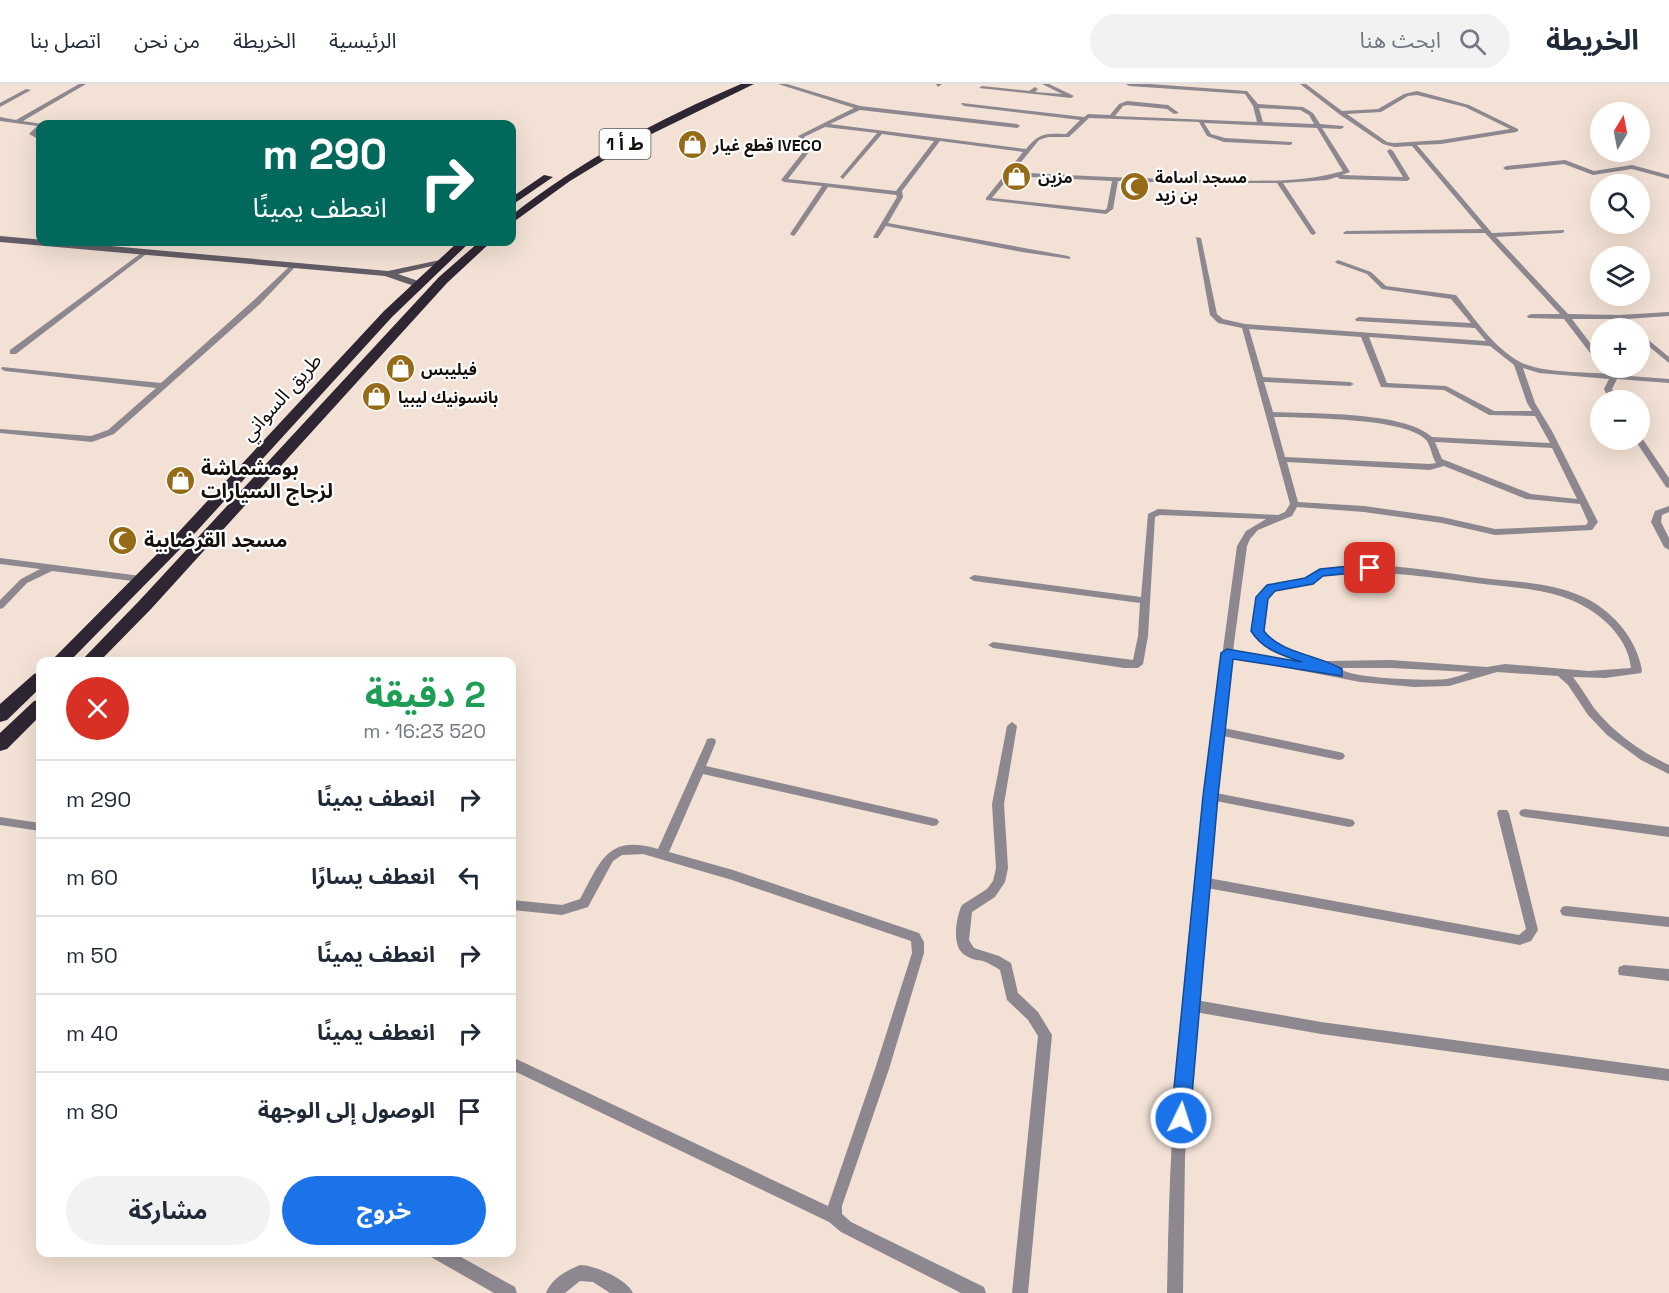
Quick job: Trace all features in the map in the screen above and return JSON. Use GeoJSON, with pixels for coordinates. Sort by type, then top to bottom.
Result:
{"type":"FeatureCollection","features":[{"type":"Feature","properties":{"kind":"highway","name":"ط أ 1"},"geometry":{"type":"LineString","coordinates":[[567,165],[638,125],[728,84]]}},
{"type":"Feature","properties":{"kind":"highway","name":"ط أ 1"},"geometry":{"type":"LineString","coordinates":[[516,217],[560,183],[622,146],[667,121],[749,84]]}},
{"type":"Feature","properties":{"kind":"highway"},"geometry":{"type":"LineString","coordinates":[[516,199],[558,171]]}},
{"type":"Feature","properties":{"kind":"highway","name":"طريق السواني"},"geometry":{"type":"LineString","coordinates":[[63,657],[223,496],[298,409],[417,284],[459,246]]}},
{"type":"Feature","properties":{"kind":"highway","name":"طريق السواني"},"geometry":{"type":"LineString","coordinates":[[93,657],[145,605],[443,280],[481,246]]}},
{"type":"Feature","properties":{"kind":"highway"},"geometry":{"type":"LineString","coordinates":[[0,714],[36,682]]}},
{"type":"Feature","properties":{"kind":"highway"},"geometry":{"type":"LineString","coordinates":[[0,744],[36,710]]}},
{"type":"Feature","properties":{"kind":"main road"},"geometry":{"type":"LineString","coordinates":[[0,239],[36,241]]}},
{"type":"Feature","properties":{"kind":"main road"},"geometry":{"type":"LineString","coordinates":[[85,246],[386,273],[417,284]]}},
{"type":"Feature","properties":{"kind":"main road"},"geometry":{"type":"LineString","coordinates":[[386,273],[440,263]]}},
{"type":"Feature","properties":{"kind":"street"},"geometry":{"type":"LineString","coordinates":[[18,121],[83,84]]}},
{"type":"Feature","properties":{"kind":"street"},"geometry":{"type":"LineString","coordinates":[[781,84],[859,108],[1017,126]]}},
{"type":"Feature","properties":{"kind":"street"},"geometry":{"type":"LineString","coordinates":[[982,88],[1030,93],[1071,96],[1044,84],[1030,93]]}},
{"type":"Feature","properties":{"kind":"street"},"geometry":{"type":"LineString","coordinates":[[1129,84],[1248,93],[1256,106],[1260,123]]}},
{"type":"Feature","properties":{"kind":"street"},"geometry":{"type":"LineString","coordinates":[[1303,84],[1341,112],[1385,143],[1414,145],[1510,132],[1516,128],[1457,103],[1417,93],[1406,95],[1379,111],[1341,112]]}},
{"type":"Feature","properties":{"kind":"street"},"geometry":{"type":"LineString","coordinates":[[0,105],[28,90]]}},
{"type":"Feature","properties":{"kind":"street"},"geometry":{"type":"LineString","coordinates":[[1112,116],[1121,105],[1127,103],[1168,107],[1176,113]]}},
{"type":"Feature","properties":{"kind":"street"},"geometry":{"type":"LineString","coordinates":[[964,104],[1084,119],[1092,116],[1112,116],[1341,127]]}},
{"type":"Feature","properties":{"kind":"street"},"geometry":{"type":"LineString","coordinates":[[1256,106],[1303,108],[1311,114],[1348,170],[1337,176]]}},
{"type":"Feature","properties":{"kind":"street"},"geometry":{"type":"LineString","coordinates":[[859,108],[801,136],[810,147],[784,180],[899,194]]}},
{"type":"Feature","properties":{"kind":"street"},"geometry":{"type":"LineString","coordinates":[[0,119],[36,125]]}},
{"type":"Feature","properties":{"kind":"street"},"geometry":{"type":"LineString","coordinates":[[1084,119],[1069,136],[1040,137],[988,200],[1106,212],[1110,209],[1116,178]]}},
{"type":"Feature","properties":{"kind":"street"},"geometry":{"type":"LineString","coordinates":[[1200,120],[1209,135],[1224,140],[1290,143]]}},
{"type":"Feature","properties":{"kind":"street"},"geometry":{"type":"LineString","coordinates":[[824,125],[1028,151]]}},
{"type":"Feature","properties":{"kind":"street"},"geometry":{"type":"LineString","coordinates":[[843,177],[881,132]]}},
{"type":"Feature","properties":{"kind":"street"},"geometry":{"type":"LineString","coordinates":[[876,237],[900,197],[899,194],[938,140]]}},
{"type":"Feature","properties":{"kind":"street"},"geometry":{"type":"LineString","coordinates":[[1414,145],[1489,233],[1567,316],[1590,347]]}},
{"type":"Feature","properties":{"kind":"street"},"geometry":{"type":"LineString","coordinates":[[1010,174],[1279,182],[1337,176],[1407,178],[1390,151]]}},
{"type":"Feature","properties":{"kind":"street"},"geometry":{"type":"LineString","coordinates":[[1506,168],[1565,162],[1593,173],[1632,167],[1669,177]]}},
{"type":"Feature","properties":{"kind":"street"},"geometry":{"type":"LineString","coordinates":[[1279,182],[1313,233]]}},
{"type":"Feature","properties":{"kind":"street"},"geometry":{"type":"LineString","coordinates":[[793,234],[825,186]]}},
{"type":"Feature","properties":{"kind":"street"},"geometry":{"type":"LineString","coordinates":[[884,224],[971,239],[1008,249],[1068,258]]}},
{"type":"Feature","properties":{"kind":"street"},"geometry":{"type":"LineString","coordinates":[[1346,233],[1562,231]]}},
{"type":"Feature","properties":{"kind":"street"},"geometry":{"type":"LineString","coordinates":[[1198,238],[1214,315],[1221,321],[1245,326],[1492,344]]}},
{"type":"Feature","properties":{"kind":"street"},"geometry":{"type":"LineString","coordinates":[[13,352],[146,252]]}},
{"type":"Feature","properties":{"kind":"street"},"geometry":{"type":"LineString","coordinates":[[1338,262],[1370,273],[1384,288],[1454,297],[1492,344],[1518,364],[1550,373],[1590,376]]}},
{"type":"Feature","properties":{"kind":"street"},"geometry":{"type":"LineString","coordinates":[[0,431],[92,439],[111,432],[257,302],[294,265]]}},
{"type":"Feature","properties":{"kind":"street"},"geometry":{"type":"LineString","coordinates":[[1531,316],[1619,317],[1669,314]]}},
{"type":"Feature","properties":{"kind":"street"},"geometry":{"type":"LineString","coordinates":[[1359,319],[1476,326]]}},
{"type":"Feature","properties":{"kind":"street"},"geometry":{"type":"LineString","coordinates":[[1175,1293],[1179,1141],[1189,1005],[1210,796],[1242,546],[1246,533],[1256,526],[1289,514],[1294,504],[1245,326]]}},
{"type":"Feature","properties":{"kind":"street"},"geometry":{"type":"LineString","coordinates":[[1364,334],[1384,385],[1446,388],[1492,413],[1538,414]]}},
{"type":"Feature","properties":{"kind":"street"},"geometry":{"type":"LineString","coordinates":[[1650,344],[1669,361]]}},
{"type":"Feature","properties":{"kind":"street"},"geometry":{"type":"LineString","coordinates":[[1294,504],[1364,509],[1442,520],[1495,532],[1589,528],[1593,522],[1556,446],[1531,403],[1518,364]]}},
{"type":"Feature","properties":{"kind":"street"},"geometry":{"type":"LineString","coordinates":[[5,369],[163,386]]}},
{"type":"Feature","properties":{"kind":"street"},"geometry":{"type":"LineString","coordinates":[[1628,378],[1669,381]]}},
{"type":"Feature","properties":{"kind":"street"},"geometry":{"type":"LineString","coordinates":[[1259,379],[1350,384]]}},
{"type":"Feature","properties":{"kind":"street"},"geometry":{"type":"LineString","coordinates":[[1268,414],[1379,420],[1421,432],[1430,439],[1437,459],[1444,463],[1529,497],[1582,502]]}},
{"type":"Feature","properties":{"kind":"street"},"geometry":{"type":"LineString","coordinates":[[1430,439],[1556,446]]}},
{"type":"Feature","properties":{"kind":"street"},"geometry":{"type":"LineString","coordinates":[[1646,450],[1669,485]]}},
{"type":"Feature","properties":{"kind":"street"},"geometry":{"type":"LineString","coordinates":[[1282,459],[1430,467],[1444,463]]}},
{"type":"Feature","properties":{"kind":"street"},"geometry":{"type":"LineString","coordinates":[[1669,508],[1659,513],[1656,522],[1669,547]]}},
{"type":"Feature","properties":{"kind":"street"},"geometry":{"type":"LineString","coordinates":[[993,645],[1137,664],[1146,601],[1150,521],[1155,513],[1281,517]]}},
{"type":"Feature","properties":{"kind":"street"},"geometry":{"type":"LineString","coordinates":[[0,561],[141,579]]}},
{"type":"Feature","properties":{"kind":"street"},"geometry":{"type":"LineString","coordinates":[[0,606],[24,581],[52,567]]}},
{"type":"Feature","properties":{"kind":"street"},"geometry":{"type":"LineString","coordinates":[[1325,665],[1392,664],[1537,669],[1561,673],[1625,673],[1637,670],[1636,659],[1617,627],[1590,604],[1563,594],[1527,586],[1386,568],[1328,571],[1320,573],[1309,582],[1271,588],[1262,597],[1258,631],[1262,637],[1278,649],[1325,665],[1337,672]]}},
{"type":"Feature","properties":{"kind":"street"},"geometry":{"type":"LineString","coordinates":[[974,578],[1146,601]]}},
{"type":"Feature","properties":{"kind":"street"},"geometry":{"type":"LineString","coordinates":[[1227,653],[1387,681],[1440,683],[1466,679],[1485,669]]}},
{"type":"Feature","properties":{"kind":"street"},"geometry":{"type":"LineString","coordinates":[[1561,673],[1573,681],[1583,702],[1605,727],[1634,749],[1669,770]]}},
{"type":"Feature","properties":{"kind":"street"},"geometry":{"type":"LineString","coordinates":[[1012,726],[998,804],[1002,868],[999,882],[992,893],[966,909],[963,945],[967,951],[1006,967],[1012,996],[1033,1016],[1045,1035],[1020,1293]]}},
{"type":"Feature","properties":{"kind":"street"},"geometry":{"type":"LineString","coordinates":[[1218,731],[1339,756]]}},
{"type":"Feature","properties":{"kind":"street"},"geometry":{"type":"LineString","coordinates":[[662,853],[711,742]]}},
{"type":"Feature","properties":{"kind":"street"},"geometry":{"type":"LineString","coordinates":[[699,770],[933,822]]}},
{"type":"Feature","properties":{"kind":"street"},"geometry":{"type":"LineString","coordinates":[[1210,796],[1349,823]]}},
{"type":"Feature","properties":{"kind":"street"},"geometry":{"type":"LineString","coordinates":[[1202,882],[1520,940],[1527,937],[1532,930],[1503,813]]}},
{"type":"Feature","properties":{"kind":"street"},"geometry":{"type":"LineString","coordinates":[[1525,813],[1669,832]]}},
{"type":"Feature","properties":{"kind":"street"},"geometry":{"type":"LineString","coordinates":[[0,821],[36,826]]}},
{"type":"Feature","properties":{"kind":"street"},"geometry":{"type":"LineString","coordinates":[[516,905],[562,910],[584,903],[604,864],[619,851],[643,849],[662,853],[907,932],[918,942],[918,953],[882,1069],[835,1206],[834,1217]]}},
{"type":"Feature","properties":{"kind":"street"},"geometry":{"type":"LineString","coordinates":[[1566,911],[1669,922]]}},
{"type":"Feature","properties":{"kind":"street"},"geometry":{"type":"LineString","coordinates":[[1623,971],[1669,975]]}},
{"type":"Feature","properties":{"kind":"street"},"geometry":{"type":"LineString","coordinates":[[1189,1005],[1322,1028],[1669,1075]]}},
{"type":"Feature","properties":{"kind":"street"},"geometry":{"type":"LineString","coordinates":[[516,1065],[834,1217],[846,1227],[978,1293]]}},
{"type":"Feature","properties":{"kind":"street"},"geometry":{"type":"LineString","coordinates":[[445,1257],[509,1293]]}},
{"type":"Feature","properties":{"kind":"street"},"geometry":{"type":"LineString","coordinates":[[554,1293],[566,1278],[579,1272],[596,1276],[625,1293]]}},
{"type":"Feature","properties":{"kind":"place","name":"قطع غيار IVECO"},"geometry":{"type":"Point","coordinates":[692,145]}},
{"type":"Feature","properties":{"kind":"place","name":"مزين"},"geometry":{"type":"Point","coordinates":[1017,177]}},
{"type":"Feature","properties":{"kind":"place","name":"مسجد اسامة بن زيد"},"geometry":{"type":"Point","coordinates":[1134,186]}},
{"type":"Feature","properties":{"kind":"place","name":"فيليبس"},"geometry":{"type":"Point","coordinates":[400,369]}},
{"type":"Feature","properties":{"kind":"place","name":"بانسونيك ليبيا"},"geometry":{"type":"Point","coordinates":[377,397]}},
{"type":"Feature","properties":{"kind":"place","name":"بومشماشة لزجاج السيارات"},"geometry":{"type":"Point","coordinates":[180,480]}},
{"type":"Feature","properties":{"kind":"place","name":"مسجد القرضابية"},"geometry":{"type":"Point","coordinates":[123,540]}},
{"type":"Feature","properties":{"kind":"route"},"geometry":{"type":"LineString","coordinates":[[1181,1118],[1189,1005],[1227,653],[1337,672],[1325,665],[1278,649],[1262,637],[1258,631],[1262,597],[1271,588],[1295,582],[1309,582],[1320,573],[1370,568]]}}]}
